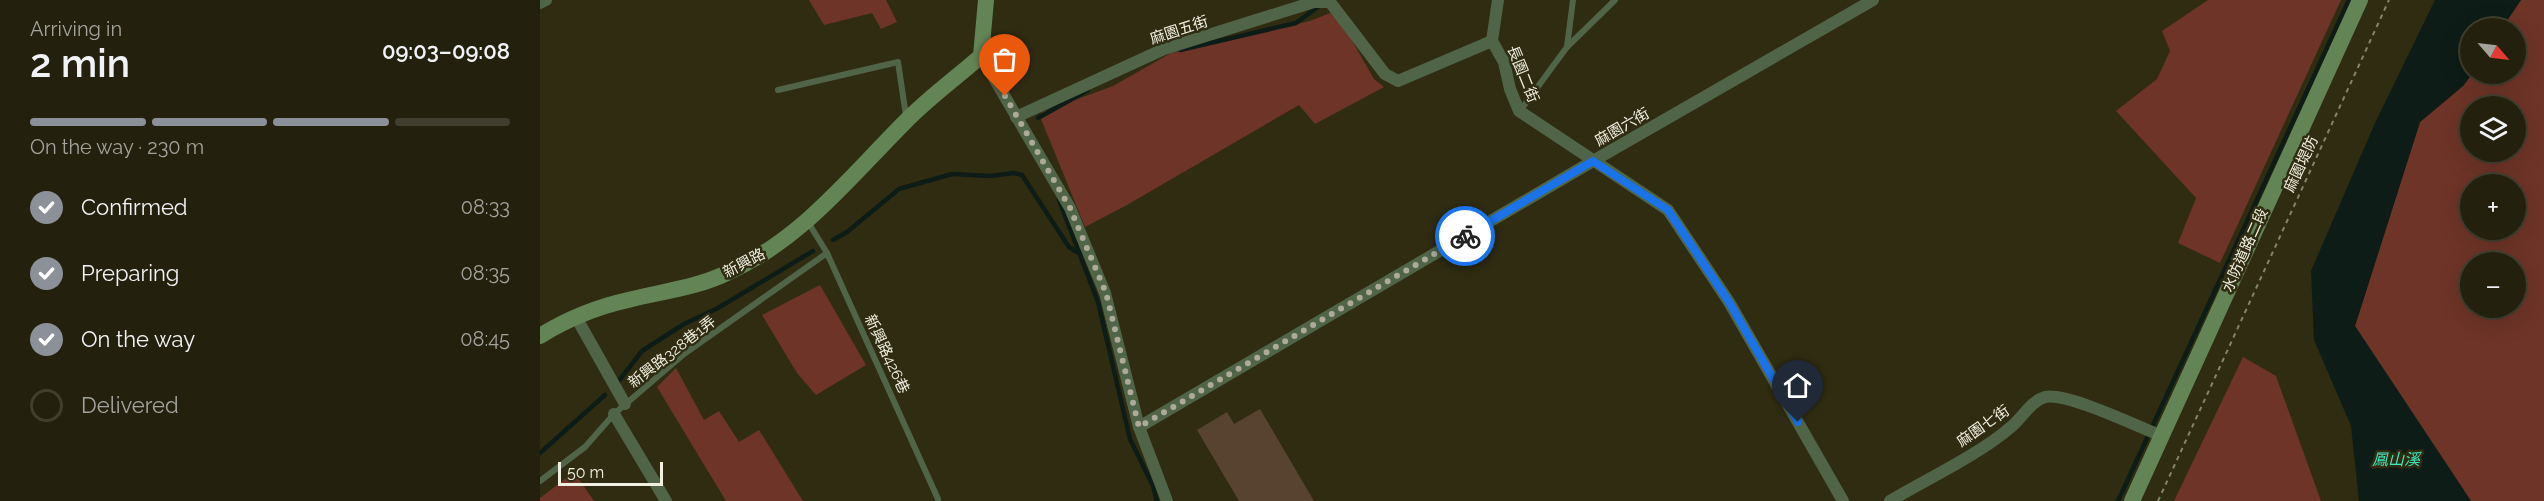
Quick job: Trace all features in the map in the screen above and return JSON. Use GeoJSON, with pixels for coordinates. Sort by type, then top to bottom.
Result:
{"type":"FeatureCollection","features":[{"type":"Feature","properties":{"kind":"street"},"geometry":{"type":"LineString","coordinates":[[540,3],[546,0]]}},
{"type":"Feature","properties":{"kind":"street"},"geometry":{"type":"LineString","coordinates":[[986,0],[981,56],[1070,208],[1106,293],[1139,427],[1167,501]]}},
{"type":"Feature","properties":{"kind":"street","name":"長園二街"},"geometry":{"type":"LineString","coordinates":[[1498,0],[1492,41],[1504,62],[1510,89],[1519,111],[1668,210],[1729,302],[1844,501]]}},
{"type":"Feature","properties":{"kind":"street","name":"麻園六街"},"geometry":{"type":"LineString","coordinates":[[1139,427],[1873,0]]}},
{"type":"Feature","properties":{"kind":"street","name":"水防道路二段"},"geometry":{"type":"LineString","coordinates":[[2132,501],[2360,0]]}},
{"type":"Feature","properties":{"kind":"street","name":"麻園五街"},"geometry":{"type":"LineString","coordinates":[[1017,117],[1164,49],[1314,2],[1330,2],[1385,74],[1398,81],[1492,41]]}},
{"type":"Feature","properties":{"kind":"street","name":"新興路"},"geometry":{"type":"LineString","coordinates":[[540,336],[576,317],[628,300],[694,286],[730,272],[782,242],[807,222],[907,119],[981,56]]}},
{"type":"Feature","properties":{"kind":"street"},"geometry":{"type":"LineString","coordinates":[[576,317],[625,404]]}},
{"type":"Feature","properties":{"kind":"street","name":"麻園七街"},"geometry":{"type":"LineString","coordinates":[[1890,501],[1994,440],[2012,427],[2035,402],[2046,397],[2084,405],[2162,436]]}},
{"type":"Feature","properties":{"kind":"street"},"geometry":{"type":"LineString","coordinates":[[614,414],[666,501]]}},
{"type":"Feature","properties":{"kind":"lane"},"geometry":{"type":"LineString","coordinates":[[1567,47],[1573,0]]}},
{"type":"Feature","properties":{"kind":"lane"},"geometry":{"type":"LineString","coordinates":[[1519,111],[1567,47],[1615,0]]}},
{"type":"Feature","properties":{"kind":"lane"},"geometry":{"type":"LineString","coordinates":[[778,90],[898,62],[907,119]]}},
{"type":"Feature","properties":{"kind":"lane","name":"新興路426巷"},"geometry":{"type":"LineString","coordinates":[[807,222],[827,253],[939,499]]}},
{"type":"Feature","properties":{"kind":"lane","name":"新興路328巷1弄"},"geometry":{"type":"LineString","coordinates":[[540,481],[585,447],[614,414],[684,354],[827,253]]}},
{"type":"Feature","properties":{"kind":"path","name":"麻園堤防"},"geometry":{"type":"LineString","coordinates":[[2158,501],[2389,0]]}},
{"type":"Feature","properties":{"kind":"shaded area"},"geometry":{"type":"Polygon","coordinates":[[[809,0],[886,0],[897,22],[881,29],[872,13],[824,25],[809,0]]]}},
{"type":"Feature","properties":{"kind":"shaded area"},"geometry":{"type":"Polygon","coordinates":[[[2208,0],[2341,0],[2220,263],[2178,243],[2196,198],[2116,111],[2157,79],[2170,51],[2162,31],[2208,0]]]}},
{"type":"Feature","properties":{"kind":"shaded area"},"geometry":{"type":"Polygon","coordinates":[[[2521,0],[2544,0],[2544,501],[2471,501],[2355,326],[2420,122],[2464,84],[2526,84],[2526,18],[2509,18],[2521,0]]]}},
{"type":"Feature","properties":{"kind":"shaded area"},"geometry":{"type":"Polygon","coordinates":[[[1335,11],[1374,79],[1384,87],[1315,124],[1299,105],[1085,227],[1041,119],[1042,112],[1113,86],[1171,53],[1310,21],[1335,11]]]}},
{"type":"Feature","properties":{"kind":"shaded area"},"geometry":{"type":"Polygon","coordinates":[[[820,285],[866,365],[816,395],[797,373],[762,315],[820,285]]]}},
{"type":"Feature","properties":{"kind":"shaded area"},"geometry":{"type":"Polygon","coordinates":[[[2243,357],[2276,376],[2321,501],[2174,501],[2243,357]]]}},
{"type":"Feature","properties":{"kind":"shaded area"},"geometry":{"type":"Polygon","coordinates":[[[676,368],[704,420],[719,411],[739,442],[759,430],[803,501],[726,501],[657,387],[676,368]]]}},
{"type":"Feature","properties":{"kind":"shaded area"},"geometry":{"type":"Polygon","coordinates":[[[574,472],[594,501],[540,501],[540,498],[574,472]]]}},
{"type":"Feature","properties":{"kind":"water","name":"鳳山溪"},"geometry":{"type":"Polygon","coordinates":[[[2435,0],[2521,0],[2509,18],[2460,18],[2460,84],[2464,84],[2420,122],[2355,326],[2471,501],[2359,501],[2351,426],[2314,340],[2311,271],[2375,123],[2435,0]]]}},
{"type":"Feature","properties":{"kind":"building"},"geometry":{"type":"Polygon","coordinates":[[[1260,409],[1314,501],[1239,501],[1197,430],[1227,412],[1234,424],[1260,409]]]}},
{"type":"Feature","properties":{"kind":"waterway"},"geometry":{"type":"LineString","coordinates":[[2118,501],[2349,0]]}},
{"type":"Feature","properties":{"kind":"waterway"},"geometry":{"type":"LineString","coordinates":[[1180,50],[1296,23],[1319,6]]}},
{"type":"Feature","properties":{"kind":"waterway"},"geometry":{"type":"LineString","coordinates":[[1038,118],[1088,90]]}},
{"type":"Feature","properties":{"kind":"waterway"},"geometry":{"type":"LineString","coordinates":[[833,240],[847,232],[899,189],[952,174],[990,176],[1014,173],[1022,175],[1069,247],[1080,254]]}},
{"type":"Feature","properties":{"kind":"waterway"},"geometry":{"type":"LineString","coordinates":[[1059,200],[1098,302],[1130,439],[1153,486],[1157,501]]}},
{"type":"Feature","properties":{"kind":"waterway"},"geometry":{"type":"LineString","coordinates":[[618,382],[642,351],[684,324],[718,308],[813,251]]}},
{"type":"Feature","properties":{"kind":"waterway"},"geometry":{"type":"LineString","coordinates":[[540,453],[605,395]]}},
{"type":"Feature","properties":{"kind":"way so far"},"geometry":{"type":"LineString","coordinates":[[1005,96],[1070,208],[1106,293],[1139,427],[1465,236]]}},
{"type":"Feature","properties":{"kind":"route"},"geometry":{"type":"LineString","coordinates":[[1465,236],[1593,161],[1668,210],[1729,302],[1798,422]]}}]}
